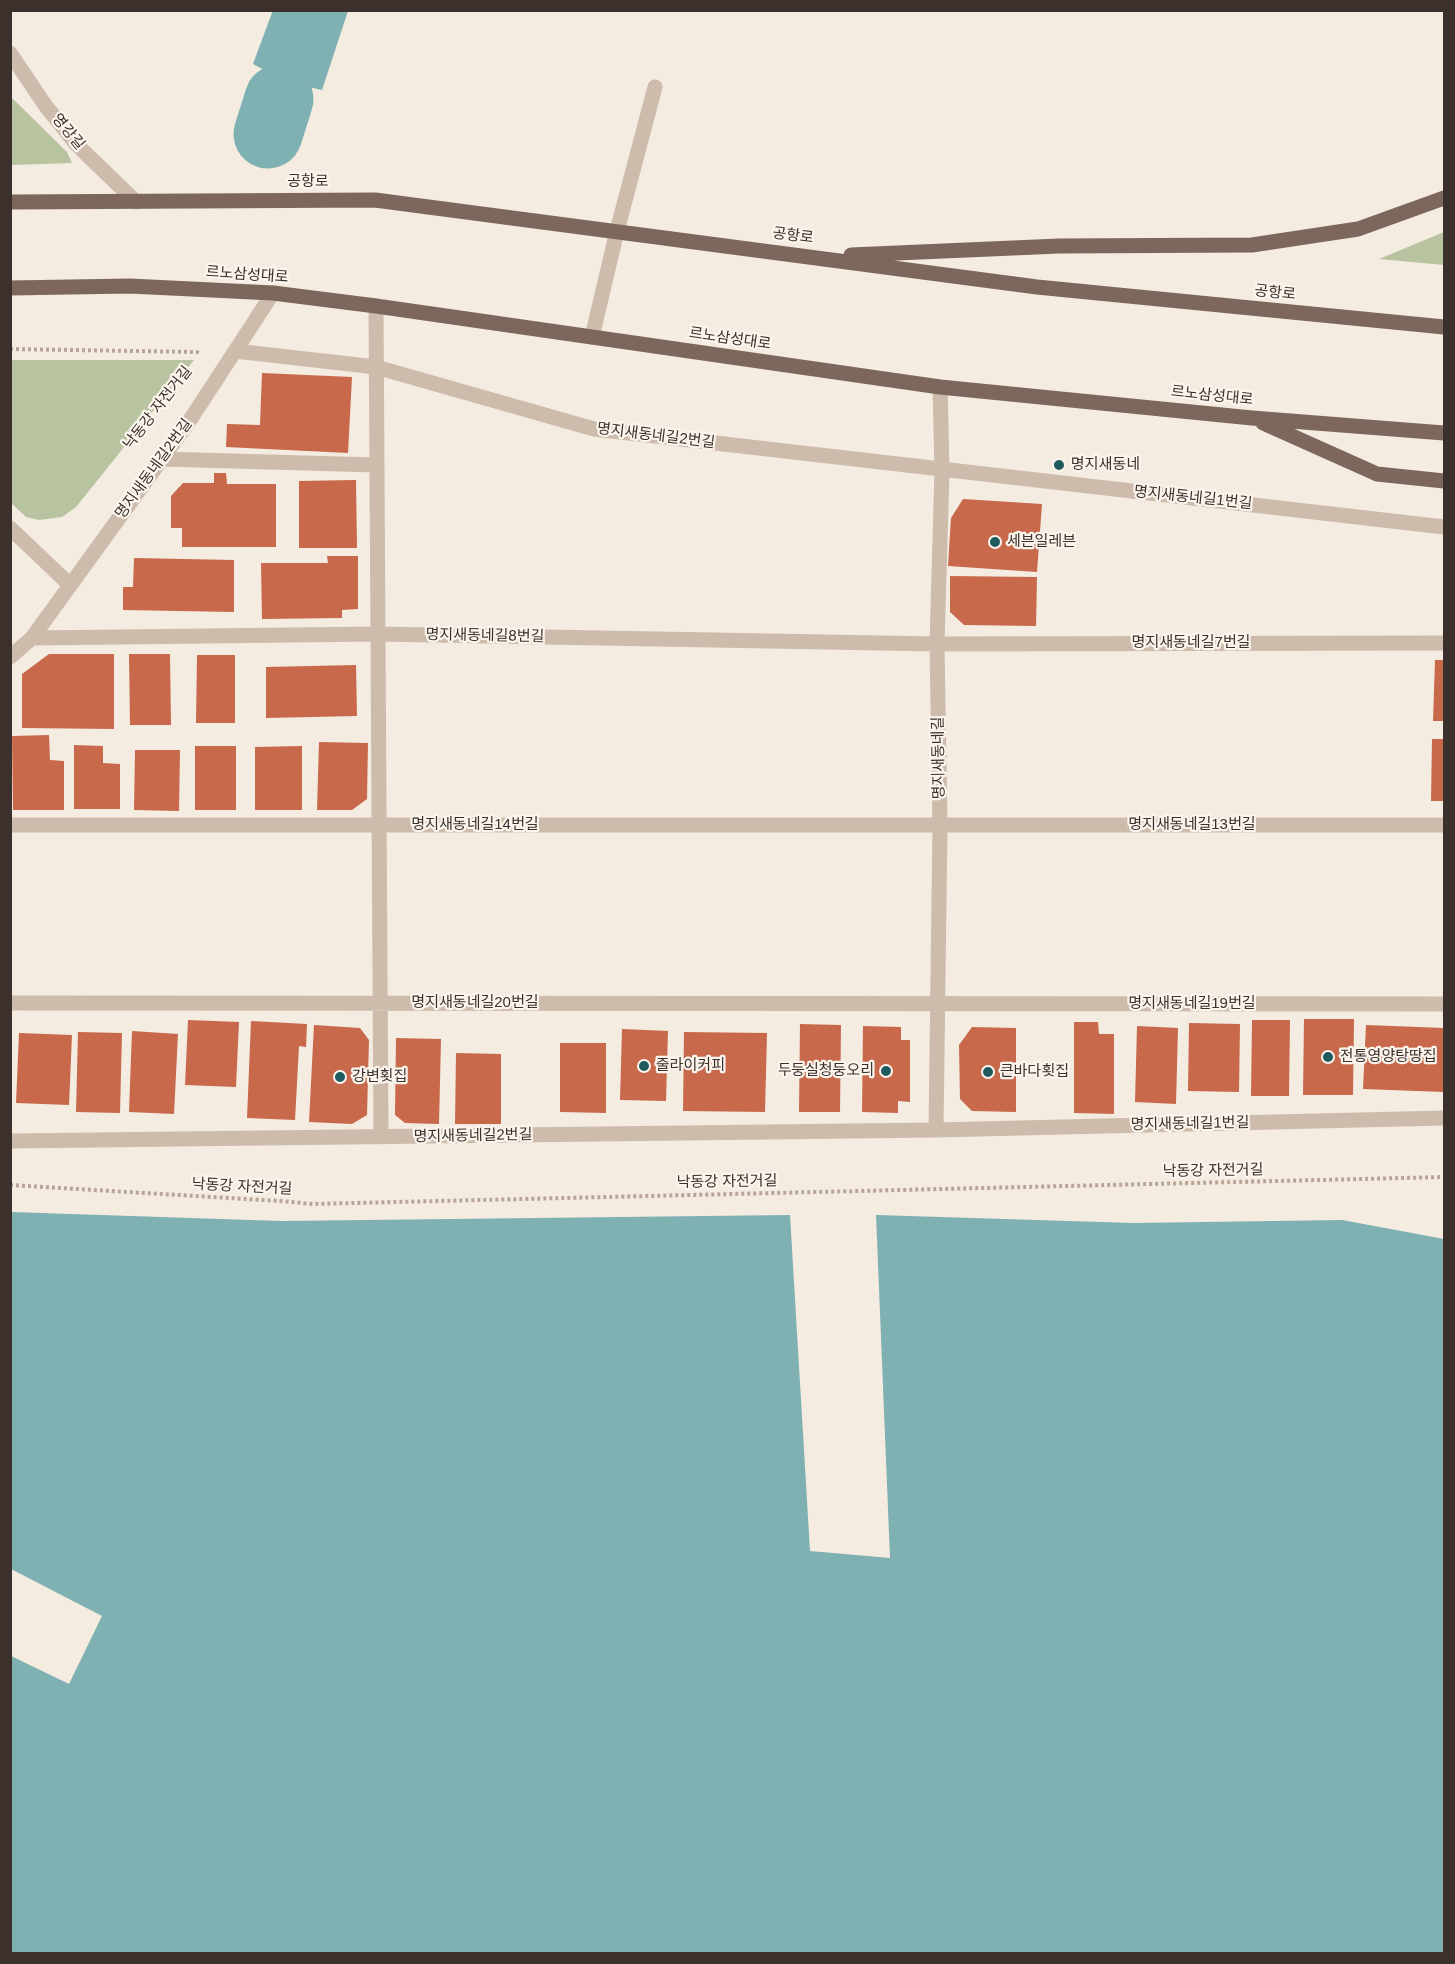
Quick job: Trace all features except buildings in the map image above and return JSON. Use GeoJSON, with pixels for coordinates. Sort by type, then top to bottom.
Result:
{"type":"FeatureCollection","features":[{"type":"Feature","properties":{"kind":"main road"},"geometry":{"type":"LineString","coordinates":[[812,256],[1059,246],[1252,245],[1358,229],[1444,198]]}},
{"type":"Feature","properties":{"kind":"main road","name":"공항로"},"geometry":{"type":"LineString","coordinates":[[136,202],[375,200],[1037,287],[1444,327]]}},
{"type":"Feature","properties":{"kind":"main road"},"geometry":{"type":"LineString","coordinates":[[10,202],[136,202]]}},
{"type":"Feature","properties":{"kind":"main road","name":"르노삼성대로"},"geometry":{"type":"LineString","coordinates":[[10,288],[130,286],[273,293],[940,387],[1252,418],[1444,433]]}},
{"type":"Feature","properties":{"kind":"main road"},"geometry":{"type":"LineString","coordinates":[[1252,418],[1377,474],[1444,481]]}},
{"type":"Feature","properties":{"kind":"street","name":"영강길"},"geometry":{"type":"LineString","coordinates":[[10,53],[45,105],[76,144],[136,202]]}},
{"type":"Feature","properties":{"kind":"street"},"geometry":{"type":"LineString","coordinates":[[592,337],[655,87]]}},
{"type":"Feature","properties":{"kind":"street","name":"명지새동네길2번길"},"geometry":{"type":"LineString","coordinates":[[10,657],[32,638],[190,420],[273,293]]}},
{"type":"Feature","properties":{"kind":"street"},"geometry":{"type":"LineString","coordinates":[[376,306],[381,1137]]}},
{"type":"Feature","properties":{"kind":"street","name":"명지새동네길2번길"},"geometry":{"type":"LineString","coordinates":[[235,351],[376,367],[594,429],[942,470]]}},
{"type":"Feature","properties":{"kind":"street","name":"명지새동네길"},"geometry":{"type":"LineString","coordinates":[[936,1130],[940,825],[938,644],[942,470],[940,387]]}},
{"type":"Feature","properties":{"kind":"street"},"geometry":{"type":"LineString","coordinates":[[161,459],[376,465]]}},
{"type":"Feature","properties":{"kind":"street","name":"명지새동네길1번길"},"geometry":{"type":"LineString","coordinates":[[942,470],[1444,527]]}},
{"type":"Feature","properties":{"kind":"street"},"geometry":{"type":"LineString","coordinates":[[10,528],[69,584]]}},
{"type":"Feature","properties":{"kind":"street","name":"명지새동네길8번길"},"geometry":{"type":"LineString","coordinates":[[32,638],[377,634],[938,644]]}},
{"type":"Feature","properties":{"kind":"street","name":"명지새동네길7번길"},"geometry":{"type":"LineString","coordinates":[[938,644],[1444,643]]}},
{"type":"Feature","properties":{"kind":"street","name":"명지새동네길14번길"},"geometry":{"type":"LineString","coordinates":[[10,825],[940,825]]}},
{"type":"Feature","properties":{"kind":"street","name":"명지새동네길13번길"},"geometry":{"type":"LineString","coordinates":[[940,825],[1444,825]]}},
{"type":"Feature","properties":{"kind":"street","name":"명지새동네길20번길"},"geometry":{"type":"LineString","coordinates":[[10,1003],[939,1003]]}},
{"type":"Feature","properties":{"kind":"street","name":"명지새동네길19번길"},"geometry":{"type":"LineString","coordinates":[[939,1003],[1444,1004]]}},
{"type":"Feature","properties":{"kind":"street","name":"명지새동네길1번길"},"geometry":{"type":"LineString","coordinates":[[936,1130],[1444,1118]]}},
{"type":"Feature","properties":{"kind":"street","name":"명지새동네길2번길"},"geometry":{"type":"LineString","coordinates":[[10,1141],[936,1130]]}},
{"type":"Feature","properties":{"kind":"path","name":"낙동강 자전거길"},"geometry":{"type":"LineString","coordinates":[[10,349],[197,352],[204,358]]}},
{"type":"Feature","properties":{"kind":"path","name":"낙동강 자전거길"},"geometry":{"type":"LineString","coordinates":[[10,1185],[313,1204],[1444,1177]]}},
{"type":"Feature","properties":{"kind":"green space"},"geometry":{"type":"Polygon","coordinates":[[[11,97],[67,152],[72,163],[11,165],[11,97]]]}},
{"type":"Feature","properties":{"kind":"green space"},"geometry":{"type":"Polygon","coordinates":[[[1444,232],[1444,265],[1379,259],[1444,232]]]}},
{"type":"Feature","properties":{"kind":"green space"},"geometry":{"type":"Polygon","coordinates":[[[11,360],[194,360],[76,507],[62,517],[39,520],[26,517],[11,503],[11,360]]]}},
{"type":"Feature","properties":{"kind":"water"},"geometry":{"type":"Polygon","coordinates":[[[273,10],[348,11],[322,90],[287,82],[253,64],[273,10]]]}},
{"type":"Feature","properties":{"kind":"water"},"geometry":{"type":"Polygon","coordinates":[[[11,1212],[281,1221],[790,1215],[810,1551],[890,1558],[876,1215],[1134,1223],[1342,1220],[1444,1239],[1444,1953],[11,1953],[11,1656],[69,1684],[102,1616],[11,1569],[11,1212]]]}},
{"type":"Feature","properties":{"kind":"waterway"},"geometry":{"type":"LineString","coordinates":[[268,134],[279,99]]}},
{"type":"Feature","properties":{"kind":"place","name":"명지새동네"},"geometry":{"type":"Point","coordinates":[1059,465]}},
{"type":"Feature","properties":{"kind":"place","name":"세븐일레븐"},"geometry":{"type":"Point","coordinates":[995,542]}},
{"type":"Feature","properties":{"kind":"place","name":"전통영양탕땅집"},"geometry":{"type":"Point","coordinates":[1328,1057]}},
{"type":"Feature","properties":{"kind":"place","name":"줄라이커피"},"geometry":{"type":"Point","coordinates":[644,1066]}},
{"type":"Feature","properties":{"kind":"place","name":"두둥실청둥오리"},"geometry":{"type":"Point","coordinates":[886,1071]}},
{"type":"Feature","properties":{"kind":"place","name":"큰바다횟집"},"geometry":{"type":"Point","coordinates":[988,1072]}},
{"type":"Feature","properties":{"kind":"place","name":"강변횟집"},"geometry":{"type":"Point","coordinates":[340,1077]}}]}
